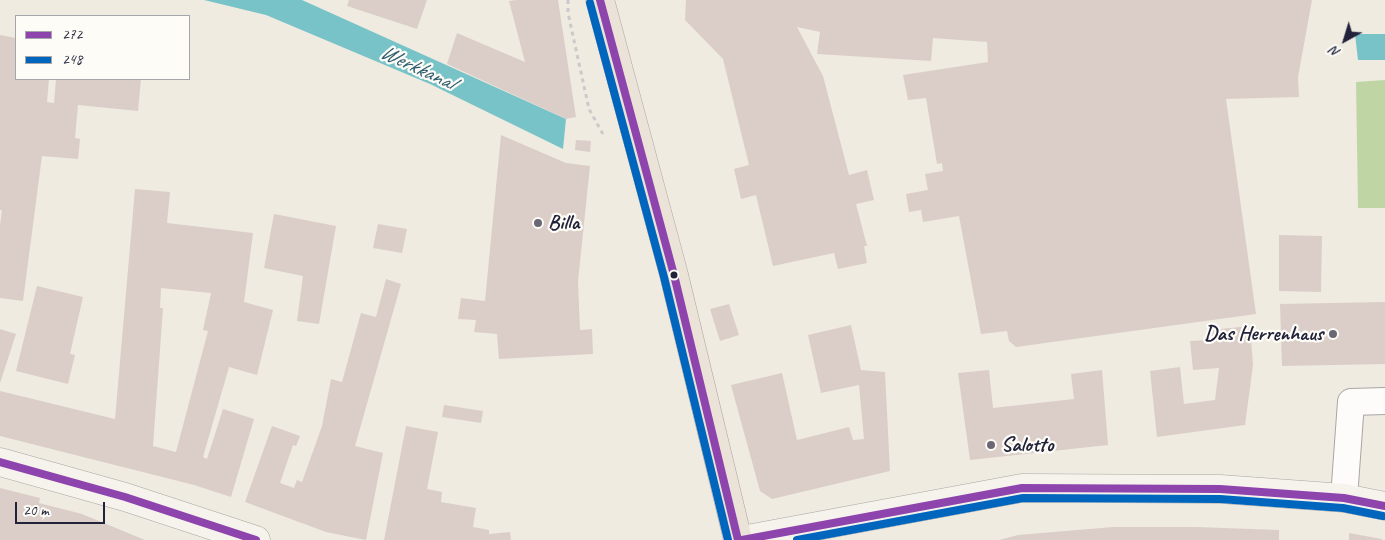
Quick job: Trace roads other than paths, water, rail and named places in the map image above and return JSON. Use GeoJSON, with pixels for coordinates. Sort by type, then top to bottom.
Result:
{"type":"FeatureCollection","features":[{"type":"Feature","properties":{"kind":"main road"},"geometry":{"type":"LineString","coordinates":[[600,0],[674,275],[738,540]]}},
{"type":"Feature","properties":{"kind":"main road"},"geometry":{"type":"LineString","coordinates":[[0,462],[125,497],[256,540]]}},
{"type":"Feature","properties":{"kind":"main road"},"geometry":{"type":"LineString","coordinates":[[742,540],[1022,488],[1220,489],[1344,498],[1385,506]]}},
{"type":"Feature","properties":{"kind":"street"},"geometry":{"type":"LineString","coordinates":[[1344,498],[1351,402],[1385,400]]}},
{"type":"Feature","properties":{"kind":"water","name":"Werkkanal"},"geometry":{"type":"Polygon","coordinates":[[[204,0],[302,0],[566,119],[563,149],[430,84],[266,15],[204,0]]]}},
{"type":"Feature","properties":{"kind":"water"},"geometry":{"type":"Polygon","coordinates":[[[1355,34],[1385,34],[1385,60],[1358,60],[1355,34]]]}},
{"type":"Feature","properties":{"kind":"place","name":"Billa"},"geometry":{"type":"Point","coordinates":[538,223]}},
{"type":"Feature","properties":{"kind":"place","name":"Das Herrenhaus"},"geometry":{"type":"Point","coordinates":[1333,334]}},
{"type":"Feature","properties":{"kind":"place","name":"Salotto"},"geometry":{"type":"Point","coordinates":[991,445]}}]}
